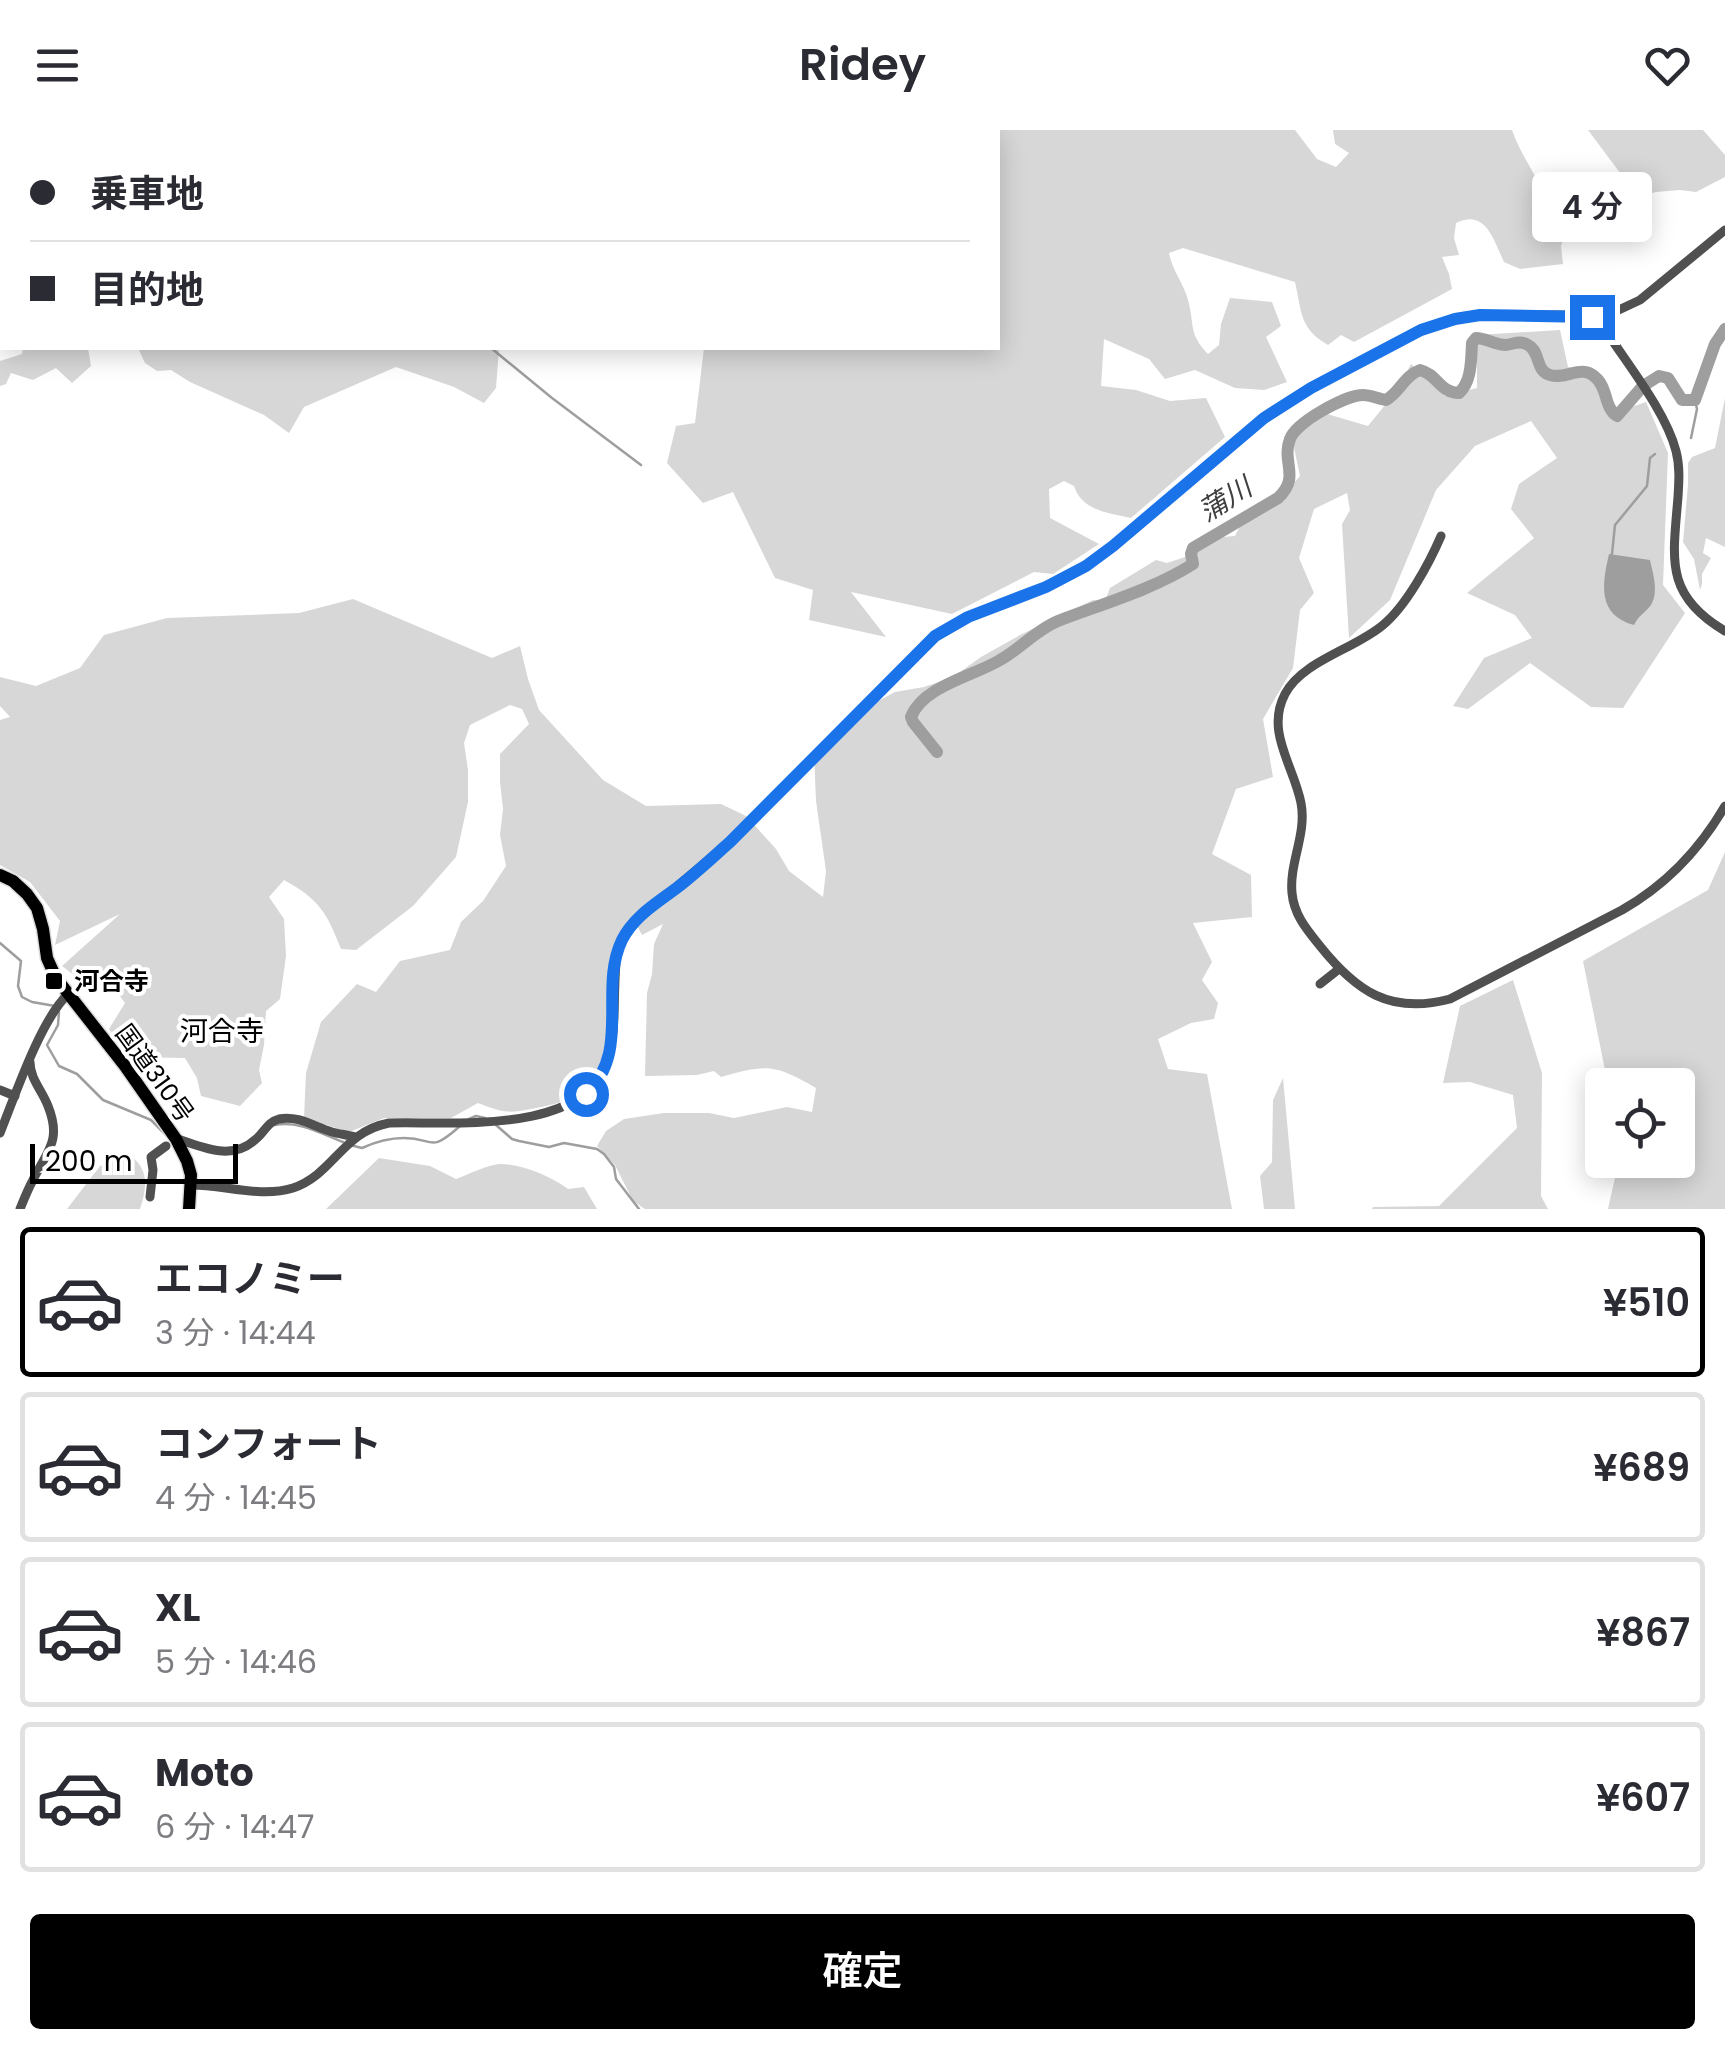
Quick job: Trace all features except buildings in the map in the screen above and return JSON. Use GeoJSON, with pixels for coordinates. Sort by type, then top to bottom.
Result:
{"type":"FeatureCollection","features":[{"type":"Feature","properties":{"kind":"highway","name":"国道310号"},"geometry":{"type":"LineString","coordinates":[[0,875],[13,881],[37,908],[50,968],[64,998],[125,1066],[187,1160],[192,1185],[189,1209]]}},
{"type":"Feature","properties":{"kind":"street"},"geometry":{"type":"LineString","coordinates":[[192,1185],[289,1189],[314,1176],[353,1138],[371,1128],[504,1120],[562,1108],[592,1088],[604,1072],[609,1056],[616,964],[627,930],[730,842],[942,631],[1086,566],[1264,418],[1311,388],[1421,330],[1480,315],[1600,316],[1618,312],[1640,300],[1725,230]]}},
{"type":"Feature","properties":{"kind":"street"},"geometry":{"type":"LineString","coordinates":[[1600,316],[1670,432],[1679,464],[1674,558],[1677,576],[1692,606],[1725,631]]}},
{"type":"Feature","properties":{"kind":"street"},"geometry":{"type":"LineString","coordinates":[[1441,536],[1391,618],[1300,676],[1288,688],[1279,710],[1279,737],[1302,809],[1302,834],[1292,876],[1294,902],[1303,924],[1339,970],[1369,993],[1392,1001],[1428,1004],[1450,999],[1649,893],[1691,854],[1725,806]]}},
{"type":"Feature","properties":{"kind":"street"},"geometry":{"type":"LineString","coordinates":[[1320,984],[1339,970]]}},
{"type":"Feature","properties":{"kind":"street"},"geometry":{"type":"LineString","coordinates":[[0,1134],[30,1062],[64,998]]}},
{"type":"Feature","properties":{"kind":"street"},"geometry":{"type":"LineString","coordinates":[[20,1209],[53,1143],[53,1120],[30,1074],[30,1062]]}},
{"type":"Feature","properties":{"kind":"street"},"geometry":{"type":"LineString","coordinates":[[0,1090],[15,1096]]}},
{"type":"Feature","properties":{"kind":"street"},"geometry":{"type":"LineString","coordinates":[[152,1139],[225,1153],[254,1142],[274,1121],[296,1119],[353,1138]]}},
{"type":"Feature","properties":{"kind":"street"},"geometry":{"type":"LineString","coordinates":[[150,1197],[151,1157],[176,1143]]}},
{"type":"Feature","properties":{"kind":"shaded area"},"geometry":{"type":"Polygon","coordinates":[[[1000,130],[1295,130],[1317,159],[1336,167],[1349,153],[1335,144],[1333,130],[1512,130],[1549,203],[1555,228],[1565,234],[1561,246],[1563,264],[1520,269],[1504,262],[1482,223],[1456,223],[1454,238],[1459,255],[1442,257],[1452,289],[1354,342],[1341,335],[1328,345],[1307,326],[1295,282],[1183,248],[1169,253],[1186,294],[1195,335],[1208,354],[1219,345],[1230,298],[1272,302],[1281,326],[1266,337],[1287,382],[1264,390],[1235,388],[1195,370],[1165,379],[1149,359],[1104,339],[1101,386],[1136,390],[1170,401],[1206,398],[1225,437],[1131,518],[1090,506],[1074,486],[1064,481],[1049,489],[1050,518],[1099,544],[1053,574],[1034,572],[952,614],[851,592],[886,637],[809,620],[813,590],[775,578],[733,492],[703,503],[667,463],[676,426],[695,423],[704,350],[1000,350],[1000,130]]]}},
{"type":"Feature","properties":{"kind":"shaded area"},"geometry":{"type":"Polygon","coordinates":[[[1588,130],[1703,130],[1725,155],[1725,177],[1696,192],[1656,192],[1638,197],[1588,130]]]}},
{"type":"Feature","properties":{"kind":"shaded area"},"geometry":{"type":"Polygon","coordinates":[[[1560,330],[1568,367],[1592,372],[1616,412],[1646,402],[1668,453],[1663,585],[1685,613],[1623,708],[1591,707],[1530,663],[1468,709],[1453,706],[1484,658],[1532,638],[1515,615],[1467,593],[1534,538],[1511,509],[1519,484],[1557,458],[1531,421],[1475,446],[1436,490],[1390,600],[1349,638],[1342,524],[1350,510],[1347,493],[1314,509],[1299,558],[1314,593],[1300,610],[1293,668],[1263,719],[1273,777],[1236,789],[1212,854],[1251,875],[1252,917],[1193,923],[1212,962],[1202,980],[1218,1003],[1214,1019],[1191,1023],[1158,1039],[1168,1069],[1207,1074],[1232,1209],[645,1209],[633,1201],[615,1165],[597,1146],[606,1131],[624,1119],[664,1113],[709,1113],[734,1118],[787,1107],[812,1112],[816,1088],[790,1074],[761,1068],[721,1077],[714,1071],[645,1076],[647,993],[654,944],[663,924],[642,935],[633,918],[612,960],[609,1029],[601,1068],[590,1085],[572,1097],[512,1112],[478,1103],[451,1118],[384,1118],[349,1132],[304,1118],[306,1073],[321,1022],[357,984],[376,992],[400,961],[450,950],[461,922],[483,901],[506,866],[500,835],[500,754],[529,724],[522,709],[510,705],[470,725],[464,743],[468,802],[456,857],[413,906],[356,950],[341,949],[320,908],[296,887],[284,880],[269,897],[284,919],[286,956],[280,999],[266,1011],[259,1070],[262,1083],[240,1106],[201,1096],[197,1078],[185,1058],[127,1057],[109,1029],[125,1003],[105,976],[82,981],[62,966],[120,914],[55,945],[60,921],[30,882],[0,865],[0,720],[10,717],[0,706],[0,677],[36,686],[80,668],[104,635],[167,618],[299,613],[353,599],[492,658],[520,646],[539,710],[603,780],[646,806],[721,804],[746,816],[776,849],[789,871],[823,897],[826,871],[814,753],[858,712],[895,692],[953,677],[1022,634],[1093,600],[1105,601],[1110,588],[1156,560],[1167,563],[1197,553],[1199,539],[1235,536],[1245,516],[1284,494],[1300,476],[1292,438],[1327,414],[1368,426],[1398,389],[1411,364],[1445,396],[1477,388],[1477,335],[1560,330]]]}},
{"type":"Feature","properties":{"kind":"shaded area"},"geometry":{"type":"Polygon","coordinates":[[[23,350],[88,350],[91,366],[72,383],[56,368],[33,380],[11,373],[6,384],[0,386],[0,361],[22,354],[23,350]]]}},
{"type":"Feature","properties":{"kind":"shaded area"},"geometry":{"type":"Polygon","coordinates":[[[139,350],[499,350],[496,388],[484,403],[454,387],[396,367],[304,407],[289,433],[264,415],[171,370],[157,371],[145,363],[139,350]]]}},
{"type":"Feature","properties":{"kind":"shaded area"},"geometry":{"type":"Polygon","coordinates":[[[1725,398],[1725,547],[1706,538],[1703,553],[1711,558],[1702,574],[1700,590],[1694,559],[1683,542],[1688,463],[1692,457],[1715,448],[1725,398]]]}},
{"type":"Feature","properties":{"kind":"shaded area"},"geometry":{"type":"Polygon","coordinates":[[[1609,554],[1650,560],[1655,594],[1634,625],[1622,620],[1608,606],[1604,587],[1609,554]]]}},
{"type":"Feature","properties":{"kind":"shaded area"},"geometry":{"type":"Polygon","coordinates":[[[1725,852],[1725,1209],[1608,1209],[1615,1178],[1695,1178],[1695,1068],[1605,1068],[1583,961],[1708,890],[1725,852]]]}},
{"type":"Feature","properties":{"kind":"shaded area"},"geometry":{"type":"Polygon","coordinates":[[[1513,980],[1542,1073],[1541,1196],[1548,1209],[1372,1209],[1439,1206],[1517,1128],[1513,1095],[1470,1082],[1443,1083],[1460,1006],[1513,980]]]}},
{"type":"Feature","properties":{"kind":"shaded area"},"geometry":{"type":"Polygon","coordinates":[[[1283,1078],[1295,1209],[1264,1209],[1260,1176],[1272,1162],[1273,1100],[1283,1078]]]}},
{"type":"Feature","properties":{"kind":"shaded area"},"geometry":{"type":"Polygon","coordinates":[[[125,1152],[139,1163],[144,1177],[140,1209],[67,1209],[100,1166],[125,1152]]]}},
{"type":"Feature","properties":{"kind":"shaded area"},"geometry":{"type":"Polygon","coordinates":[[[379,1158],[430,1166],[456,1179],[496,1164],[519,1166],[568,1189],[584,1187],[597,1209],[326,1209],[379,1158]]]}},
{"type":"Feature","properties":{"kind":"waterway","name":"蒲川"},"geometry":{"type":"LineString","coordinates":[[937,752],[911,717],[926,697],[1000,660],[1050,625],[1144,589],[1193,564],[1193,548],[1278,498],[1285,490],[1290,476],[1290,439],[1322,411],[1355,396],[1386,400],[1420,370],[1447,390],[1459,393],[1469,376],[1472,343],[1476,338],[1502,345],[1525,344],[1535,352],[1542,370],[1550,375],[1590,373],[1599,381],[1617,416],[1643,386],[1659,376],[1668,378],[1682,400],[1695,400],[1715,344],[1725,329]]}},
{"type":"Feature","properties":{"kind":"waterway"},"geometry":{"type":"LineString","coordinates":[[493,350],[641,465]]}},
{"type":"Feature","properties":{"kind":"waterway"},"geometry":{"type":"LineString","coordinates":[[1691,438],[1695,400]]}},
{"type":"Feature","properties":{"kind":"waterway"},"geometry":{"type":"LineString","coordinates":[[1612,554],[1615,525],[1647,486],[1650,458],[1655,454]]}},
{"type":"Feature","properties":{"kind":"waterway"},"geometry":{"type":"LineString","coordinates":[[0,943],[21,961],[18,986],[22,997],[55,1006]]}},
{"type":"Feature","properties":{"kind":"waterway"},"geometry":{"type":"LineString","coordinates":[[59,1012],[58,1025],[47,1045],[59,1066],[77,1074],[103,1100],[151,1120],[167,1136]]}},
{"type":"Feature","properties":{"kind":"waterway"},"geometry":{"type":"LineString","coordinates":[[469,1119],[485,1118]]}},
{"type":"Feature","properties":{"kind":"waterway"},"geometry":{"type":"LineString","coordinates":[[275,1125],[301,1126],[343,1142]]}},
{"type":"Feature","properties":{"kind":"waterway"},"geometry":{"type":"LineString","coordinates":[[496,1125],[519,1141],[597,1149],[614,1167],[616,1179],[639,1209]]}},
{"type":"Feature","properties":{"kind":"waterway"},"geometry":{"type":"LineString","coordinates":[[350,1145],[362,1148],[404,1138],[431,1143],[459,1127]]}},
{"type":"Feature","properties":{"kind":"place","name":"河合寺"},"geometry":{"type":"Point","coordinates":[54,981]}},
{"type":"Feature","properties":{"kind":"district","name":"河合寺"},"geometry":{"type":"Point","coordinates":[222,1031]}},
{"type":"Feature","properties":{"kind":"route"},"geometry":{"type":"LineString","coordinates":[[586,1094],[604,1072],[609,1056],[616,964],[627,930],[730,842],[935,636],[968,617],[1060,581],[1086,566],[1264,418],[1311,388],[1421,330],[1480,315],[1592,317]]}}]}
